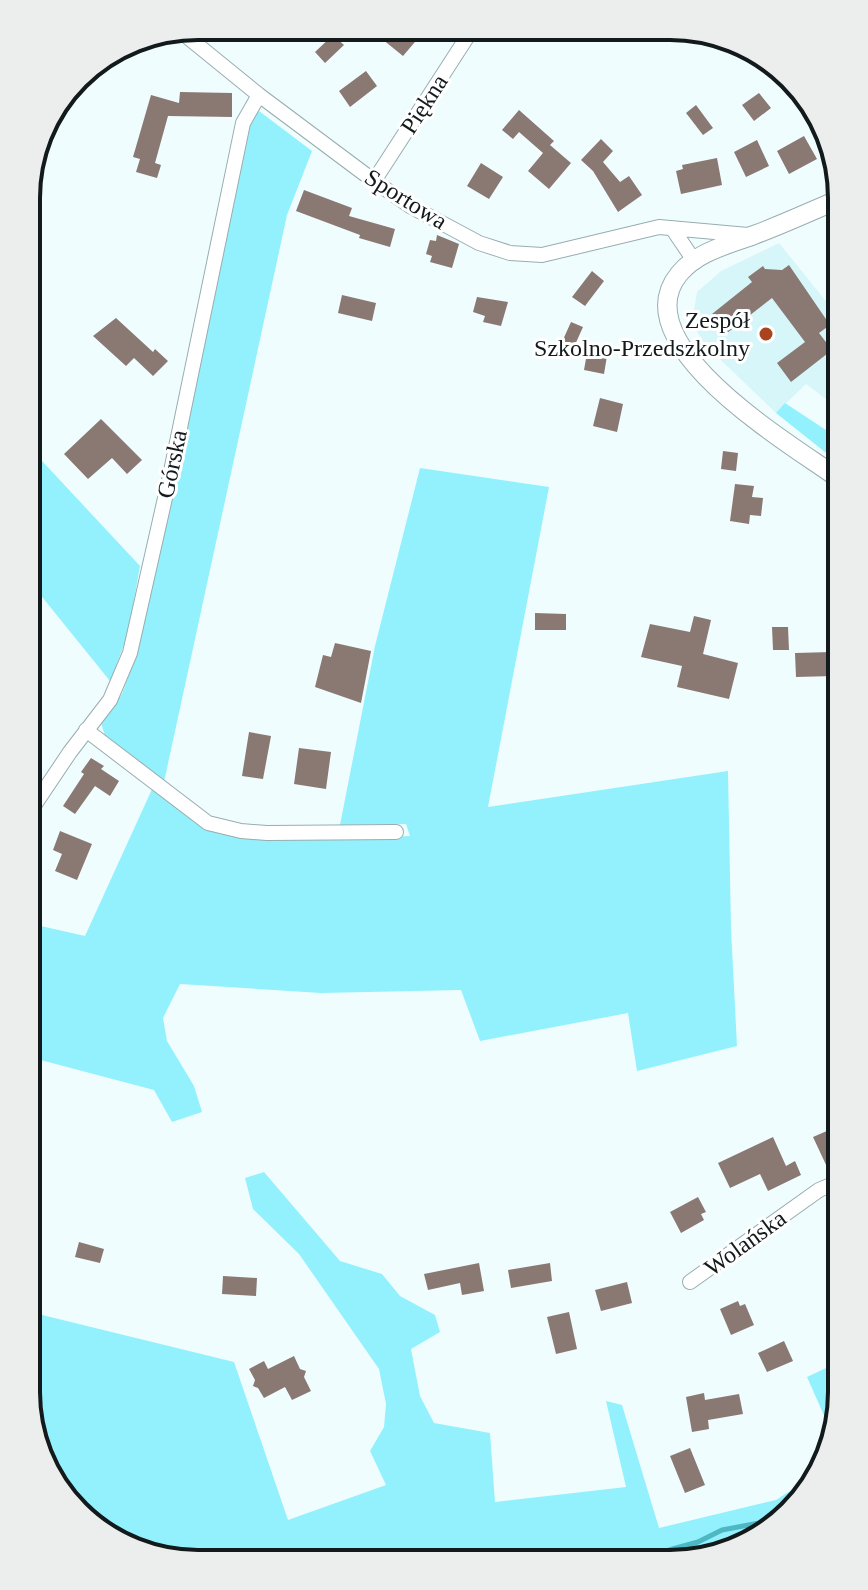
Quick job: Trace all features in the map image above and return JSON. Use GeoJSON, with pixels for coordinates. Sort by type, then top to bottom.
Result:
{"type":"FeatureCollection","features":[{"type":"Feature","properties":{"kind":"street","name":"Sportowa"},"geometry":{"type":"LineString","coordinates":[[192,40],[259,95],[410,206],[465,236],[510,253],[542,255],[659,227],[754,236]]}},
{"type":"Feature","properties":{"kind":"street","name":"Piękna"},"geometry":{"type":"LineString","coordinates":[[374,181],[465,40]]}},
{"type":"Feature","properties":{"kind":"street","name":"Górska"},"geometry":{"type":"LineString","coordinates":[[40,794],[110,700],[130,653],[243,123],[259,95]]}},
{"type":"Feature","properties":{"kind":"street"},"geometry":{"type":"LineString","coordinates":[[828,204],[754,236],[712,249],[680,273],[667,299],[673,330],[691,363],[757,420],[828,471]]}},
{"type":"Feature","properties":{"kind":"street"},"geometry":{"type":"LineString","coordinates":[[672,228],[695,262]]}},
{"type":"Feature","properties":{"kind":"street"},"geometry":{"type":"LineString","coordinates":[[86,730],[208,823],[254,832],[396,832]]}},
{"type":"Feature","properties":{"kind":"street","name":"Wolańska"},"geometry":{"type":"LineString","coordinates":[[690,1282],[828,1186]]}},
{"type":"Feature","properties":{"kind":"shaded area"},"geometry":{"type":"Polygon","coordinates":[[[259,111],[312,151],[287,215],[164,782],[105,736],[101,723],[122,694],[137,653],[249,122],[259,111]]]}},
{"type":"Feature","properties":{"kind":"shaded area","name":"Zespół Szkolno-Przedszkolny"},"geometry":{"type":"Polygon","coordinates":[[[779,243],[828,304],[828,401],[806,384],[776,413],[705,345],[692,323],[697,292],[721,271],[779,243]]]}},
{"type":"Feature","properties":{"kind":"shaded area"},"geometry":{"type":"Polygon","coordinates":[[[785,403],[828,431],[828,454],[776,413],[785,403]]]}},
{"type":"Feature","properties":{"kind":"shaded area"},"geometry":{"type":"Polygon","coordinates":[[[40,459],[140,566],[128,634],[110,681],[40,594],[40,459]]]}},
{"type":"Feature","properties":{"kind":"shaded area"},"geometry":{"type":"Polygon","coordinates":[[[420,468],[549,487],[488,807],[728,771],[737,1046],[637,1071],[628,1013],[480,1041],[461,990],[321,993],[180,984],[163,1018],[167,1041],[194,1086],[202,1112],[172,1122],[154,1090],[40,1060],[40,926],[85,936],[153,787],[216,832],[322,839],[410,836],[406,824],[340,825],[375,646],[420,468]]]}},
{"type":"Feature","properties":{"kind":"shaded area"},"geometry":{"type":"Polygon","coordinates":[[[264,1172],[340,1261],[382,1274],[400,1296],[435,1315],[440,1332],[411,1349],[420,1396],[434,1423],[490,1433],[495,1502],[626,1487],[606,1401],[622,1405],[659,1528],[776,1500],[795,1488],[782,1504],[740,1534],[721,1542],[681,1550],[198,1550],[157,1545],[119,1529],[86,1504],[61,1471],[48,1443],[40,1403],[40,1314],[234,1362],[288,1520],[386,1485],[370,1451],[384,1427],[386,1404],[379,1369],[299,1254],[253,1209],[245,1178],[264,1172]]]}},
{"type":"Feature","properties":{"kind":"shaded area"},"geometry":{"type":"Polygon","coordinates":[[[828,1367],[826,1419],[807,1377],[828,1367]]]}},
{"type":"Feature","properties":{"kind":"building"},"geometry":{"type":"Polygon","coordinates":[[[328,40],[338,40],[344,45],[325,63],[315,52],[328,40]]]}},
{"type":"Feature","properties":{"kind":"building"},"geometry":{"type":"Polygon","coordinates":[[[383,40],[417,40],[403,56],[383,40]]]}},
{"type":"Feature","properties":{"kind":"building"},"geometry":{"type":"Polygon","coordinates":[[[366,71],[377,86],[350,107],[339,91],[366,71]]]}},
{"type":"Feature","properties":{"kind":"building"},"geometry":{"type":"Polygon","coordinates":[[[180,92],[232,93],[232,117],[168,116],[155,163],[161,165],[157,178],[136,172],[140,159],[133,157],[151,95],[179,103],[180,92]]]}},
{"type":"Feature","properties":{"kind":"building"},"geometry":{"type":"Polygon","coordinates":[[[759,93],[771,108],[754,121],[742,105],[759,93]]]}},
{"type":"Feature","properties":{"kind":"building"},"geometry":{"type":"Polygon","coordinates":[[[696,105],[713,128],[703,135],[686,113],[696,105]]]}},
{"type":"Feature","properties":{"kind":"building"},"geometry":{"type":"Polygon","coordinates":[[[519,110],[554,141],[550,145],[571,163],[549,189],[528,171],[543,153],[519,132],[513,139],[502,130],[519,110]]]}},
{"type":"Feature","properties":{"kind":"building"},"geometry":{"type":"Polygon","coordinates":[[[804,136],[817,159],[789,174],[777,151],[804,136]]]}},
{"type":"Feature","properties":{"kind":"building"},"geometry":{"type":"Polygon","coordinates":[[[601,139],[613,151],[603,162],[620,182],[629,176],[642,195],[618,212],[593,171],[581,160],[601,139]]]}},
{"type":"Feature","properties":{"kind":"building"},"geometry":{"type":"Polygon","coordinates":[[[757,140],[769,166],[746,177],[734,152],[757,140]]]}},
{"type":"Feature","properties":{"kind":"building"},"geometry":{"type":"Polygon","coordinates":[[[717,158],[722,185],[681,194],[676,171],[683,169],[682,165],[717,158]]]}},
{"type":"Feature","properties":{"kind":"building"},"geometry":{"type":"Polygon","coordinates":[[[481,163],[503,177],[489,199],[467,186],[481,163]]]}},
{"type":"Feature","properties":{"kind":"building"},"geometry":{"type":"Polygon","coordinates":[[[304,190],[352,208],[349,216],[395,229],[390,247],[359,238],[360,235],[296,211],[304,190]]]}},
{"type":"Feature","properties":{"kind":"building"},"geometry":{"type":"Polygon","coordinates":[[[437,235],[459,244],[452,268],[430,262],[432,256],[426,254],[430,240],[436,241],[437,235]]]}},
{"type":"Feature","properties":{"kind":"building"},"geometry":{"type":"Polygon","coordinates":[[[789,265],[828,322],[828,326],[819,333],[828,345],[828,353],[791,382],[777,363],[805,342],[772,298],[727,333],[712,314],[752,282],[748,277],[763,266],[765,269],[782,270],[789,265]]]}},
{"type":"Feature","properties":{"kind":"building"},"geometry":{"type":"Polygon","coordinates":[[[592,271],[604,281],[585,306],[572,297],[592,271]]]}},
{"type":"Feature","properties":{"kind":"building"},"geometry":{"type":"Polygon","coordinates":[[[342,295],[376,303],[372,321],[338,313],[342,295]]]}},
{"type":"Feature","properties":{"kind":"building"},"geometry":{"type":"Polygon","coordinates":[[[477,297],[508,302],[501,326],[483,322],[485,316],[473,312],[477,297]]]}},
{"type":"Feature","properties":{"kind":"building"},"geometry":{"type":"Polygon","coordinates":[[[116,318],[153,352],[155,349],[168,361],[153,376],[134,358],[126,366],[93,336],[116,318]]]}},
{"type":"Feature","properties":{"kind":"building"},"geometry":{"type":"Polygon","coordinates":[[[571,322],[583,327],[574,347],[562,342],[571,322]]]}},
{"type":"Feature","properties":{"kind":"building"},"geometry":{"type":"Polygon","coordinates":[[[587,353],[607,356],[604,374],[584,370],[587,353]]]}},
{"type":"Feature","properties":{"kind":"building"},"geometry":{"type":"Polygon","coordinates":[[[600,398],[623,404],[617,432],[593,426],[600,398]]]}},
{"type":"Feature","properties":{"kind":"building"},"geometry":{"type":"Polygon","coordinates":[[[101,419],[142,460],[127,474],[112,458],[88,479],[64,454],[101,419]]]}},
{"type":"Feature","properties":{"kind":"building"},"geometry":{"type":"Polygon","coordinates":[[[723,451],[738,453],[736,471],[721,469],[723,451]]]}},
{"type":"Feature","properties":{"kind":"building"},"geometry":{"type":"Polygon","coordinates":[[[735,484],[754,486],[752,497],[763,498],[761,516],[750,515],[749,524],[730,521],[735,484]]]}},
{"type":"Feature","properties":{"kind":"building"},"geometry":{"type":"Polygon","coordinates":[[[535,613],[566,614],[566,630],[535,630],[535,613]]]}},
{"type":"Feature","properties":{"kind":"building"},"geometry":{"type":"Polygon","coordinates":[[[694,616],[711,620],[703,654],[738,663],[729,699],[677,687],[682,666],[641,657],[650,624],[690,632],[694,616]]]}},
{"type":"Feature","properties":{"kind":"building"},"geometry":{"type":"Polygon","coordinates":[[[772,627],[788,627],[789,650],[773,650],[772,627]]]}},
{"type":"Feature","properties":{"kind":"building"},"geometry":{"type":"Polygon","coordinates":[[[335,643],[371,651],[361,703],[315,687],[323,655],[331,657],[335,643]]]}},
{"type":"Feature","properties":{"kind":"building"},"geometry":{"type":"Polygon","coordinates":[[[828,652],[828,676],[796,677],[795,653],[828,652]]]}},
{"type":"Feature","properties":{"kind":"building"},"geometry":{"type":"Polygon","coordinates":[[[249,732],[271,736],[263,779],[242,776],[249,732]]]}},
{"type":"Feature","properties":{"kind":"building"},"geometry":{"type":"Polygon","coordinates":[[[299,748],[331,752],[326,789],[294,784],[299,748]]]}},
{"type":"Feature","properties":{"kind":"building"},"geometry":{"type":"Polygon","coordinates":[[[91,758],[119,781],[110,796],[95,786],[75,814],[63,806],[91,758]]]}},
{"type":"Feature","properties":{"kind":"building"},"geometry":{"type":"Polygon","coordinates":[[[60,831],[92,844],[77,880],[55,871],[62,854],[53,850],[60,831]]]}},
{"type":"Feature","properties":{"kind":"building"},"geometry":{"type":"Polygon","coordinates":[[[828,1130],[828,1167],[827,1167],[813,1137],[828,1130]]]}},
{"type":"Feature","properties":{"kind":"building"},"geometry":{"type":"Polygon","coordinates":[[[773,1137],[786,1166],[795,1161],[801,1175],[768,1191],[760,1174],[730,1188],[718,1163],[773,1137]]]}},
{"type":"Feature","properties":{"kind":"building"},"geometry":{"type":"Polygon","coordinates":[[[698,1197],[706,1212],[701,1214],[704,1220],[681,1233],[670,1212],[698,1197]]]}},
{"type":"Feature","properties":{"kind":"building"},"geometry":{"type":"Polygon","coordinates":[[[79,1242],[104,1249],[100,1263],[75,1257],[79,1242]]]}},
{"type":"Feature","properties":{"kind":"building"},"geometry":{"type":"Polygon","coordinates":[[[479,1263],[484,1291],[462,1295],[460,1283],[428,1290],[424,1274],[479,1263]]]}},
{"type":"Feature","properties":{"kind":"building"},"geometry":{"type":"Polygon","coordinates":[[[550,1263],[552,1281],[511,1288],[508,1270],[550,1263]]]}},
{"type":"Feature","properties":{"kind":"building"},"geometry":{"type":"Polygon","coordinates":[[[223,1276],[257,1278],[256,1296],[222,1294],[223,1276]]]}},
{"type":"Feature","properties":{"kind":"building"},"geometry":{"type":"Polygon","coordinates":[[[627,1282],[632,1303],[601,1311],[595,1290],[627,1282]]]}},
{"type":"Feature","properties":{"kind":"building"},"geometry":{"type":"Polygon","coordinates":[[[738,1301],[740,1306],[745,1304],[754,1325],[731,1335],[720,1309],[738,1301]]]}},
{"type":"Feature","properties":{"kind":"building"},"geometry":{"type":"Polygon","coordinates":[[[569,1312],[577,1349],[556,1354],[547,1317],[569,1312]]]}},
{"type":"Feature","properties":{"kind":"building"},"geometry":{"type":"Polygon","coordinates":[[[784,1341],[793,1361],[767,1372],[758,1353],[784,1341]]]}},
{"type":"Feature","properties":{"kind":"building"},"geometry":{"type":"Polygon","coordinates":[[[294,1356],[300,1369],[306,1371],[304,1377],[311,1391],[292,1400],[285,1387],[264,1398],[253,1386],[255,1380],[249,1369],[264,1361],[268,1369],[294,1356]]]}},
{"type":"Feature","properties":{"kind":"building"},"geometry":{"type":"Polygon","coordinates":[[[704,1393],[705,1400],[739,1394],[743,1414],[708,1420],[709,1429],[692,1432],[686,1397],[704,1393]]]}},
{"type":"Feature","properties":{"kind":"building"},"geometry":{"type":"Polygon","coordinates":[[[690,1448],[705,1485],[685,1493],[670,1456],[690,1448]]]}},
{"type":"Feature","properties":{"kind":"waterway"},"geometry":{"type":"LineString","coordinates":[[669,1550],[698,1542],[722,1530],[758,1523]]}},
{"type":"Feature","properties":{"kind":"place","name":"Zespół Szkolno-Przedszkolny"},"geometry":{"type":"Point","coordinates":[766,334]}}]}
